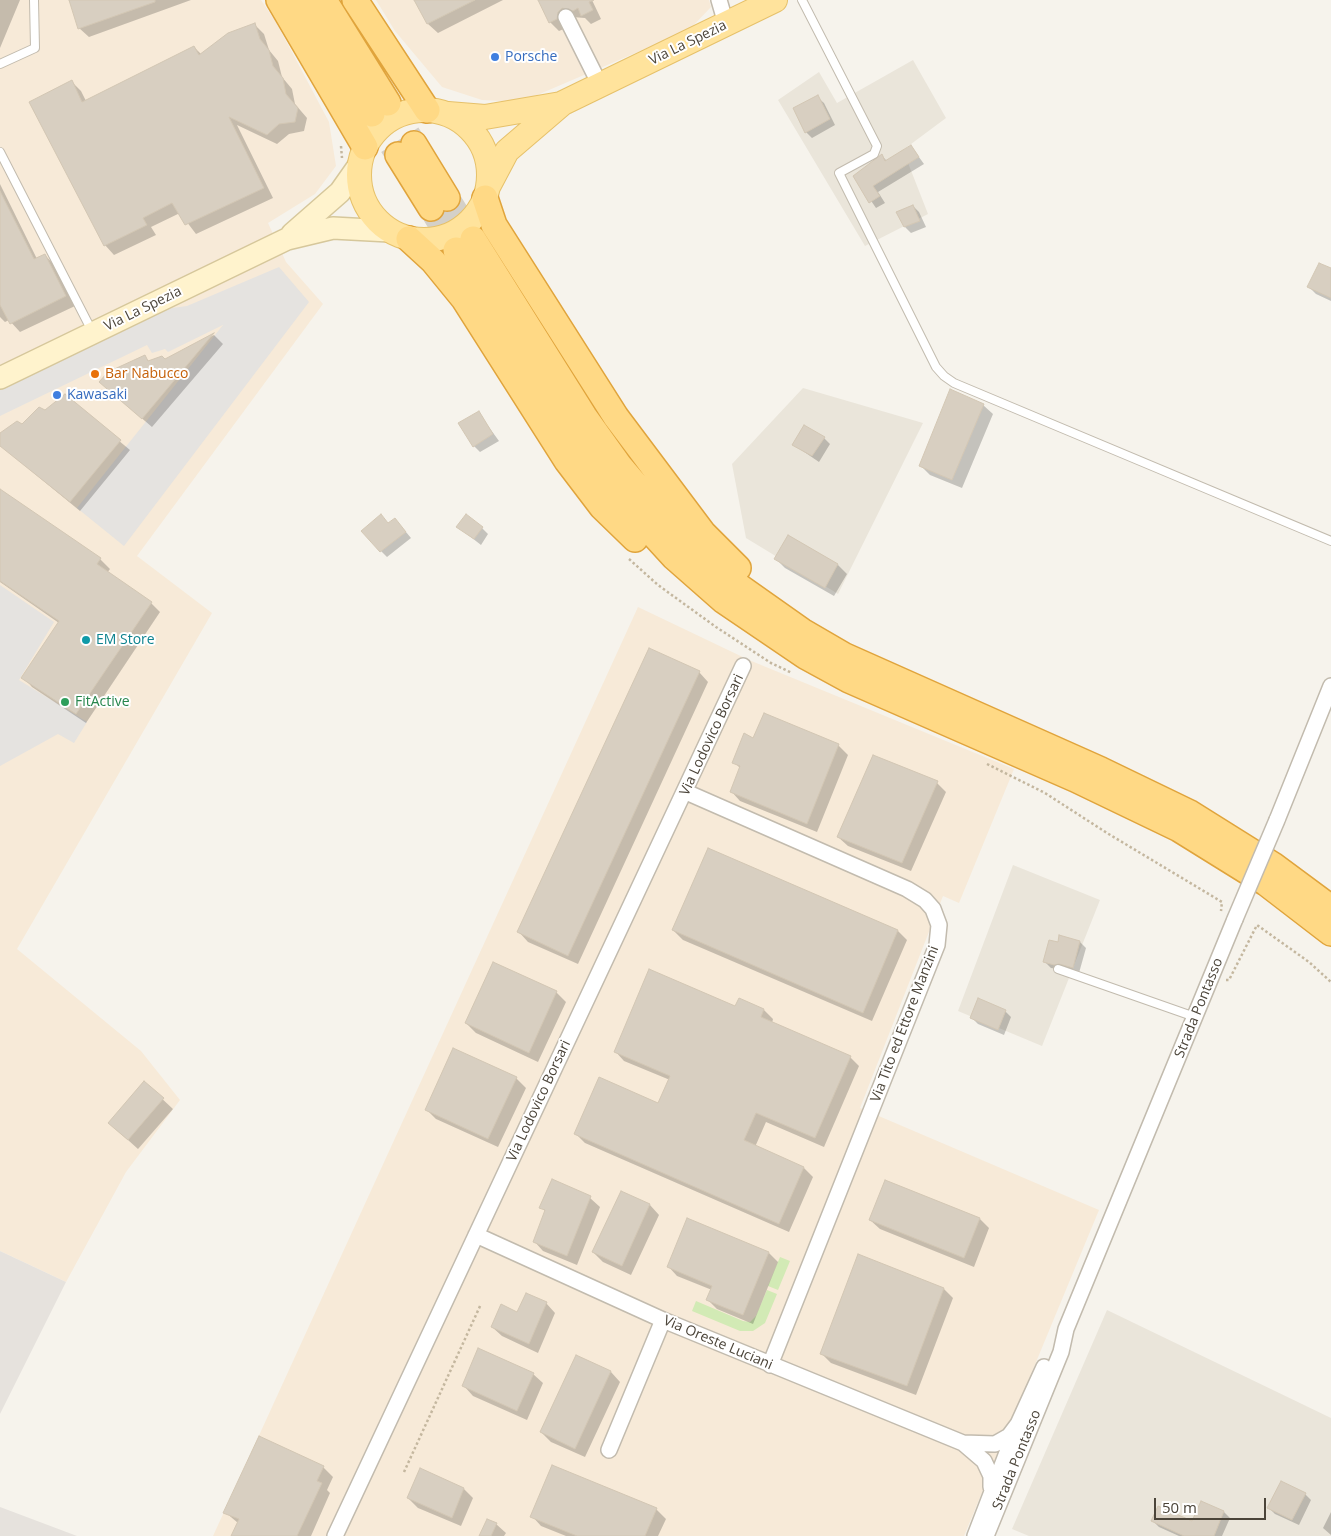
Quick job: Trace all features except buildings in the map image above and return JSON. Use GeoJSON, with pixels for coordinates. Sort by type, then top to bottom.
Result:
{"type":"FeatureCollection","features":[{"type":"Feature","properties":{"kind":"highway"},"geometry":{"type":"LineString","coordinates":[[279,0],[355,157]]}},
{"type":"Feature","properties":{"kind":"highway"},"geometry":{"type":"LineString","coordinates":[[301,0],[380,108],[324,0]]}},
{"type":"Feature","properties":{"kind":"highway"},"geometry":{"type":"LineString","coordinates":[[355,0],[436,112]]}},
{"type":"Feature","properties":{"kind":"highway"},"geometry":{"type":"LineString","coordinates":[[406,150],[439,203]]}},
{"type":"Feature","properties":{"kind":"highway"},"geometry":{"type":"LineString","coordinates":[[487,192],[494,225],[616,417],[703,533],[825,656]]}},
{"type":"Feature","properties":{"kind":"highway"},"geometry":{"type":"LineString","coordinates":[[399,235],[433,261],[464,299],[567,462],[602,507],[644,547],[712,604],[776,645],[825,656],[1175,805],[1258,854],[1331,908]]}},
{"type":"Feature","properties":{"kind":"highway"},"geometry":{"type":"LineString","coordinates":[[465,244],[619,465],[651,504],[685,541],[734,583],[788,622],[825,656],[864,687],[1105,792],[1179,829],[1266,883],[1331,933]]}},
{"type":"Feature","properties":{"kind":"main road","name":"Via La Spezia"},"geometry":{"type":"LineString","coordinates":[[0,378],[287,239],[333,228],[399,235],[430,241],[451,235],[469,224],[482,206],[507,151],[563,103],[775,0]]}},
{"type":"Feature","properties":{"kind":"main road","name":"Via La Spezia"},"geometry":{"type":"LineString","coordinates":[[287,239],[340,192],[355,157],[375,131],[390,119],[408,112],[436,112],[485,117],[563,103]]}},
{"type":"Feature","properties":{"kind":"main road"},"geometry":{"type":"LineString","coordinates":[[436,112],[462,122],[475,135],[484,150],[489,168],[487,192]]}},
{"type":"Feature","properties":{"kind":"main road"},"geometry":{"type":"LineString","coordinates":[[355,157],[358,184],[364,202],[374,219],[399,235]]}},
{"type":"Feature","properties":{"kind":"street"},"geometry":{"type":"LineString","coordinates":[[719,0],[726,24]]}},
{"type":"Feature","properties":{"kind":"street"},"geometry":{"type":"LineString","coordinates":[[566,17],[600,85]]}},
{"type":"Feature","properties":{"kind":"street","name":"Via Lodovico Borsari"},"geometry":{"type":"LineString","coordinates":[[335,1536],[744,666]]}},
{"type":"Feature","properties":{"kind":"street","name":"Strada Pontasso"},"geometry":{"type":"LineString","coordinates":[[984,1536],[986,1519],[1018,1424],[1052,1352],[1066,1329],[1331,686]]}},
{"type":"Feature","properties":{"kind":"street","name":"Via Tito ed Ettore Manzini"},"geometry":{"type":"LineString","coordinates":[[686,792],[907,889],[925,900],[933,909],[939,925],[937,945],[770,1365]]}},
{"type":"Feature","properties":{"kind":"street","name":"Via Oreste Luciani"},"geometry":{"type":"LineString","coordinates":[[476,1235],[663,1320],[963,1443],[995,1444],[1009,1436],[1018,1424]]}},
{"type":"Feature","properties":{"kind":"street"},"geometry":{"type":"LineString","coordinates":[[609,1450],[663,1320]]}},
{"type":"Feature","properties":{"kind":"street","name":"Strada Pontasso"},"geometry":{"type":"LineString","coordinates":[[984,1536],[1061,1352],[1066,1329]]}},
{"type":"Feature","properties":{"kind":"street","name":"Strada Pontasso"},"geometry":{"type":"LineString","coordinates":[[975,1536],[989,1495],[1029,1413],[1048,1383]]}},
{"type":"Feature","properties":{"kind":"street","name":"Strada Pontasso"},"geometry":{"type":"LineString","coordinates":[[963,1443],[1005,1464]]}},
{"type":"Feature","properties":{"kind":"street","name":"Via Oreste Luciani"},"geometry":{"type":"LineString","coordinates":[[963,1443],[986,1464],[991,1480],[989,1495]]}},
{"type":"Feature","properties":{"kind":"lane"},"geometry":{"type":"LineString","coordinates":[[0,64],[35,48],[34,0]]}},
{"type":"Feature","properties":{"kind":"lane"},"geometry":{"type":"LineString","coordinates":[[802,0],[877,146],[874,154],[839,173],[936,367],[944,376],[954,383],[1331,541]]}},
{"type":"Feature","properties":{"kind":"lane"},"geometry":{"type":"LineString","coordinates":[[0,152],[93,333]]}},
{"type":"Feature","properties":{"kind":"lane"},"geometry":{"type":"LineString","coordinates":[[1058,969],[1196,1017]]}},
{"type":"Feature","properties":{"kind":"path"},"geometry":{"type":"LineString","coordinates":[[340,143],[355,157]]}},
{"type":"Feature","properties":{"kind":"path"},"geometry":{"type":"LineString","coordinates":[[404,1472],[481,1304]]}},
{"type":"Feature","properties":{"kind":"shaded area"},"geometry":{"type":"Polygon","coordinates":[[[0,0],[261,0],[276,22],[329,122],[336,166],[315,194],[268,223],[286,262],[323,304],[137,556],[212,613],[17,949],[141,1051],[180,1100],[126,1172],[66,1282],[0,1251],[0,0]]]}},
{"type":"Feature","properties":{"kind":"shaded area"},"geometry":{"type":"Polygon","coordinates":[[[376,0],[709,0],[711,7],[689,30],[521,102],[482,100],[442,87],[395,31],[376,0]]]}},
{"type":"Feature","properties":{"kind":"shaded area"},"geometry":{"type":"Polygon","coordinates":[[[913,60],[946,118],[903,150],[928,214],[865,246],[778,100],[819,72],[837,103],[913,60]]]}},
{"type":"Feature","properties":{"kind":"shaded area"},"geometry":{"type":"Polygon","coordinates":[[[279,267],[309,302],[124,546],[77,508],[223,325],[168,352],[165,349],[152,353],[147,345],[0,416],[0,390],[165,309],[187,306],[279,267]]]}},
{"type":"Feature","properties":{"kind":"shaded area"},"geometry":{"type":"Polygon","coordinates":[[[803,388],[923,423],[838,594],[746,538],[732,464],[803,388]]]}},
{"type":"Feature","properties":{"kind":"shaded area"},"geometry":{"type":"Polygon","coordinates":[[[0,585],[54,622],[19,680],[87,722],[74,743],[58,734],[0,766],[0,585]]]}},
{"type":"Feature","properties":{"kind":"shaded area"},"geometry":{"type":"Polygon","coordinates":[[[638,607],[749,660],[1014,769],[959,903],[943,896],[860,1108],[1099,1210],[964,1536],[213,1536],[638,607]]]}},
{"type":"Feature","properties":{"kind":"shaded area"},"geometry":{"type":"Polygon","coordinates":[[[1013,865],[1100,900],[1042,1046],[958,1011],[1013,865]]]}},
{"type":"Feature","properties":{"kind":"shaded area"},"geometry":{"type":"Polygon","coordinates":[[[0,1251],[66,1282],[0,1414],[0,1251]]]}},
{"type":"Feature","properties":{"kind":"shaded area"},"geometry":{"type":"Polygon","coordinates":[[[1107,1310],[1331,1418],[1331,1536],[1029,1536],[1012,1529],[1107,1310]]]}},
{"type":"Feature","properties":{"kind":"shaded area"},"geometry":{"type":"Polygon","coordinates":[[[0,1507],[77,1536],[0,1536],[0,1507]]]}},
{"type":"Feature","properties":{"kind":"green space"},"geometry":{"type":"Polygon","coordinates":[[[780,1257],[790,1261],[778,1290],[768,1286],[780,1257]]]}},
{"type":"Feature","properties":{"kind":"green space"},"geometry":{"type":"Polygon","coordinates":[[[767,1290],[777,1294],[765,1323],[753,1331],[740,1331],[692,1311],[696,1301],[743,1321],[750,1322],[756,1316],[767,1290]]]}},
{"type":"Feature","properties":{"kind":"tunnel"},"geometry":{"type":"LineString","coordinates":[[388,103],[414,144]]}},
{"type":"Feature","properties":{"kind":"tunnel"},"geometry":{"type":"LineString","coordinates":[[372,114],[398,155]]}},
{"type":"Feature","properties":{"kind":"tunnel"},"geometry":{"type":"LineString","coordinates":[[447,198],[473,239]]}},
{"type":"Feature","properties":{"kind":"tunnel"},"geometry":{"type":"LineString","coordinates":[[431,208],[456,250]]}},
{"type":"Feature","properties":{"kind":"place","name":"Porsche"},"geometry":{"type":"Point","coordinates":[495,57]}},
{"type":"Feature","properties":{"kind":"place","name":"Bar Nabucco"},"geometry":{"type":"Point","coordinates":[95,374]}},
{"type":"Feature","properties":{"kind":"place","name":"Kawasaki"},"geometry":{"type":"Point","coordinates":[57,395]}},
{"type":"Feature","properties":{"kind":"place","name":"EM Store"},"geometry":{"type":"Point","coordinates":[86,640]}},
{"type":"Feature","properties":{"kind":"place","name":"FitActive"},"geometry":{"type":"Point","coordinates":[65,702]}}]}
